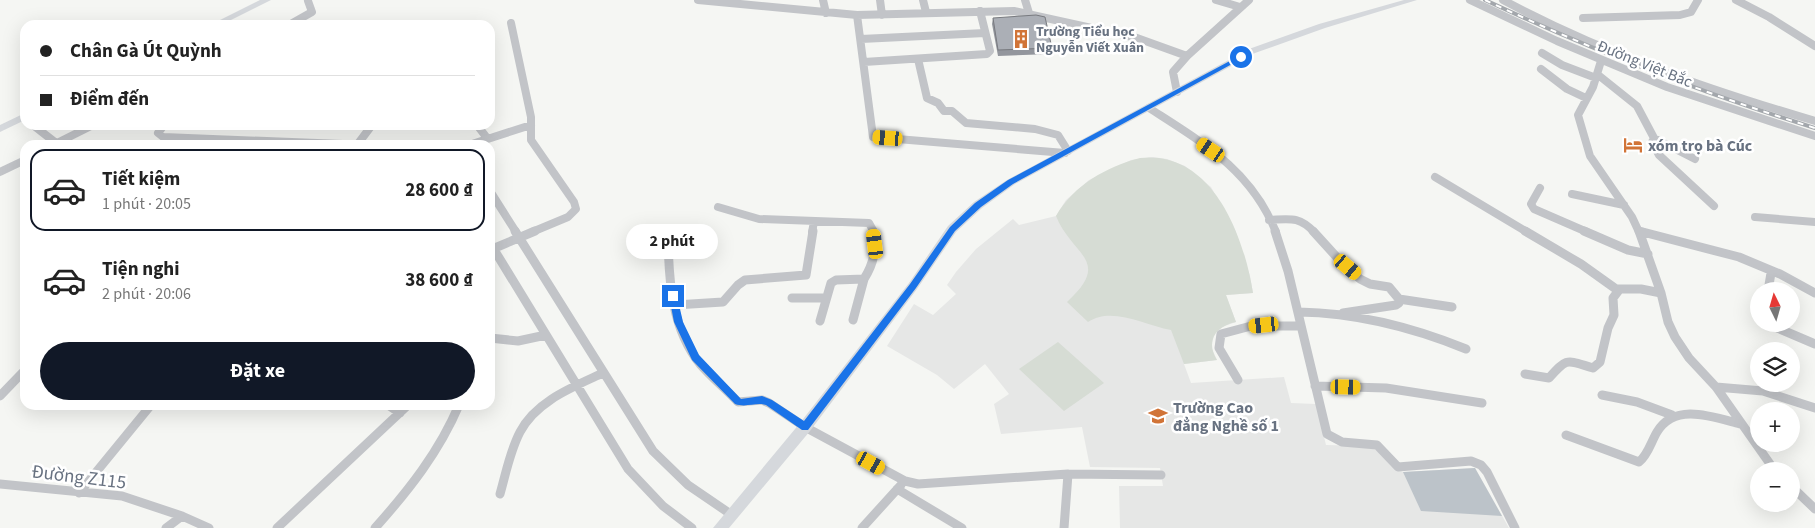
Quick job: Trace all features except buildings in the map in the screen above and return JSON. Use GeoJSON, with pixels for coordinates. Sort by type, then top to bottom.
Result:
{"type":"FeatureCollection","features":[{"type":"Feature","properties":{"kind":"main road"},"geometry":{"type":"LineString","coordinates":[[224,20],[266,0]]}},
{"type":"Feature","properties":{"kind":"main road"},"geometry":{"type":"LineString","coordinates":[[720,528],[805,427],[913,286],[952,229],[978,205],[1011,182],[1264,46],[1322,26],[1413,0]]}},
{"type":"Feature","properties":{"kind":"main road"},"geometry":{"type":"LineString","coordinates":[[0,128],[20,120]]}},
{"type":"Feature","properties":{"kind":"street"},"geometry":{"type":"LineString","coordinates":[[698,0],[857,15],[1014,11],[1144,40],[1187,56]]}},
{"type":"Feature","properties":{"kind":"street"},"geometry":{"type":"LineString","coordinates":[[823,0],[826,12]]}},
{"type":"Feature","properties":{"kind":"street"},"geometry":{"type":"LineString","coordinates":[[880,0],[882,15]]}},
{"type":"Feature","properties":{"kind":"street"},"geometry":{"type":"LineString","coordinates":[[923,0],[926,12]]}},
{"type":"Feature","properties":{"kind":"street"},"geometry":{"type":"LineString","coordinates":[[1025,0],[1029,13]]}},
{"type":"Feature","properties":{"kind":"street"},"geometry":{"type":"LineString","coordinates":[[1216,0],[1240,7]]}},
{"type":"Feature","properties":{"kind":"street"},"geometry":{"type":"LineString","coordinates":[[1177,92],[1173,72],[1187,56],[1249,0]]}},
{"type":"Feature","properties":{"kind":"street","name":"Đường Việt Bắc"},"geometry":{"type":"LineString","coordinates":[[1470,0],[1601,61],[1708,102],[1815,136]]}},
{"type":"Feature","properties":{"kind":"street"},"geometry":{"type":"LineString","coordinates":[[1503,0],[1573,35],[1694,83],[1815,121]]}},
{"type":"Feature","properties":{"kind":"street"},"geometry":{"type":"LineString","coordinates":[[1583,18],[1680,15],[1691,12],[1698,0]]}},
{"type":"Feature","properties":{"kind":"street"},"geometry":{"type":"LineString","coordinates":[[1736,0],[1769,16],[1815,46]]}},
{"type":"Feature","properties":{"kind":"street"},"geometry":{"type":"LineString","coordinates":[[298,20],[312,12],[308,1]]}},
{"type":"Feature","properties":{"kind":"street"},"geometry":{"type":"LineString","coordinates":[[864,62],[987,54],[990,51],[980,11]]}},
{"type":"Feature","properties":{"kind":"street"},"geometry":{"type":"LineString","coordinates":[[857,15],[873,137],[1066,152],[1058,135],[1035,129],[966,123],[960,121],[952,111],[944,111],[938,103],[927,98],[918,59]]}},
{"type":"Feature","properties":{"kind":"street"},"geometry":{"type":"LineString","coordinates":[[495,246],[568,217],[576,210],[574,202],[531,140],[526,89],[512,23]]}},
{"type":"Feature","properties":{"kind":"street"},"geometry":{"type":"LineString","coordinates":[[861,39],[985,33]]}},
{"type":"Feature","properties":{"kind":"street"},"geometry":{"type":"LineString","coordinates":[[1542,53],[1562,66],[1597,76],[1636,106],[1654,138],[1695,159]]}},
{"type":"Feature","properties":{"kind":"street"},"geometry":{"type":"LineString","coordinates":[[1601,61],[1597,76],[1578,115],[1590,156],[1624,205],[1639,232],[1648,254],[1674,336],[1689,358],[1716,388],[1768,462]]}},
{"type":"Feature","properties":{"kind":"street"},"geometry":{"type":"LineString","coordinates":[[1541,69],[1567,89],[1586,98]]}},
{"type":"Feature","properties":{"kind":"street"},"geometry":{"type":"LineString","coordinates":[[1149,108],[1222,158],[1254,190],[1270,220],[1291,273],[1315,386],[1327,434],[1330,438],[1336,441],[1373,443],[1381,446],[1398,467],[1471,461],[1481,465],[1487,472],[1515,528]]}},
{"type":"Feature","properties":{"kind":"street"},"geometry":{"type":"LineString","coordinates":[[481,140],[531,125]]}},
{"type":"Feature","properties":{"kind":"street"},"geometry":{"type":"LineString","coordinates":[[38,130],[50,140]]}},
{"type":"Feature","properties":{"kind":"street"},"geometry":{"type":"LineString","coordinates":[[63,140],[83,130]]}},
{"type":"Feature","properties":{"kind":"street"},"geometry":{"type":"LineString","coordinates":[[160,130],[158,133],[163,136],[206,140]]}},
{"type":"Feature","properties":{"kind":"street"},"geometry":{"type":"LineString","coordinates":[[480,130],[486,138]]}},
{"type":"Feature","properties":{"kind":"street"},"geometry":{"type":"LineString","coordinates":[[1654,138],[1652,142],[1659,155],[1714,206]]}},
{"type":"Feature","properties":{"kind":"street"},"geometry":{"type":"LineString","coordinates":[[0,172],[20,162]]}},
{"type":"Feature","properties":{"kind":"street"},"geometry":{"type":"LineString","coordinates":[[1435,177],[1581,264],[1619,290],[1633,289],[1661,293]]}},
{"type":"Feature","properties":{"kind":"street"},"geometry":{"type":"LineString","coordinates":[[1540,188],[1531,204],[1534,209],[1628,250],[1648,254]]}},
{"type":"Feature","properties":{"kind":"street"},"geometry":{"type":"LineString","coordinates":[[1572,194],[1624,205]]}},
{"type":"Feature","properties":{"kind":"street"},"geometry":{"type":"LineString","coordinates":[[495,199],[653,451],[688,486],[732,514]]}},
{"type":"Feature","properties":{"kind":"street"},"geometry":{"type":"LineString","coordinates":[[718,207],[759,219],[869,223],[873,228],[875,244],[872,263],[864,280],[853,320]]}},
{"type":"Feature","properties":{"kind":"street"},"geometry":{"type":"LineString","coordinates":[[1755,218],[1815,222]]}},
{"type":"Feature","properties":{"kind":"street"},"geometry":{"type":"LineString","coordinates":[[1270,220],[1296,219],[1304,222],[1338,259],[1358,276],[1371,284],[1389,287],[1399,299],[1452,307]]}},
{"type":"Feature","properties":{"kind":"street"},"geometry":{"type":"LineString","coordinates":[[675,304],[723,302],[729,298],[736,284],[745,280],[806,274],[814,222]]}},
{"type":"Feature","properties":{"kind":"street"},"geometry":{"type":"LineString","coordinates":[[1639,232],[1722,251],[1774,272],[1815,293]]}},
{"type":"Feature","properties":{"kind":"street"},"geometry":{"type":"LineString","coordinates":[[668,240],[675,304],[679,322],[695,357],[738,402],[762,400],[769,403],[901,485],[962,528]]}},
{"type":"Feature","properties":{"kind":"street"},"geometry":{"type":"LineString","coordinates":[[495,253],[628,469],[663,506],[692,528]]}},
{"type":"Feature","properties":{"kind":"street"},"geometry":{"type":"LineString","coordinates":[[1770,282],[1771,273],[1774,272]]}},
{"type":"Feature","properties":{"kind":"street"},"geometry":{"type":"LineString","coordinates":[[820,321],[831,283],[836,280],[864,280]]}},
{"type":"Feature","properties":{"kind":"street"},"geometry":{"type":"LineString","coordinates":[[1525,374],[1549,378],[1564,362],[1571,361],[1594,368],[1600,362],[1608,328],[1614,315],[1613,298],[1619,290]]}},
{"type":"Feature","properties":{"kind":"street"},"geometry":{"type":"LineString","coordinates":[[792,298],[826,298]]}},
{"type":"Feature","properties":{"kind":"street"},"geometry":{"type":"LineString","coordinates":[[1299,312],[1343,313],[1396,305],[1399,303],[1399,299]]}},
{"type":"Feature","properties":{"kind":"street"},"geometry":{"type":"LineString","coordinates":[[1343,313],[1405,327],[1466,349]]}},
{"type":"Feature","properties":{"kind":"street"},"geometry":{"type":"LineString","coordinates":[[1238,380],[1219,348],[1221,334],[1250,326],[1301,326]]}},
{"type":"Feature","properties":{"kind":"street"},"geometry":{"type":"LineString","coordinates":[[1787,332],[1815,344]]}},
{"type":"Feature","properties":{"kind":"street"},"geometry":{"type":"LineString","coordinates":[[495,339],[505,342],[522,342],[546,335]]}},
{"type":"Feature","properties":{"kind":"street"},"geometry":{"type":"LineString","coordinates":[[500,494],[515,442],[524,424],[536,411],[577,386],[603,373]]}},
{"type":"Feature","properties":{"kind":"street"},"geometry":{"type":"LineString","coordinates":[[0,396],[20,375]]}},
{"type":"Feature","properties":{"kind":"street"},"geometry":{"type":"LineString","coordinates":[[1315,386],[1386,388],[1482,403]]}},
{"type":"Feature","properties":{"kind":"street"},"geometry":{"type":"LineString","coordinates":[[1716,388],[1763,391],[1815,408]]}},
{"type":"Feature","properties":{"kind":"street"},"geometry":{"type":"LineString","coordinates":[[1602,395],[1638,402],[1672,415],[1684,414],[1740,424]]}},
{"type":"Feature","properties":{"kind":"street"},"geometry":{"type":"LineString","coordinates":[[78,493],[147,410]]}},
{"type":"Feature","properties":{"kind":"street"},"geometry":{"type":"LineString","coordinates":[[277,528],[403,410]]}},
{"type":"Feature","properties":{"kind":"street"},"geometry":{"type":"LineString","coordinates":[[375,528],[410,489],[438,452],[457,410]]}},
{"type":"Feature","properties":{"kind":"street"},"geometry":{"type":"LineString","coordinates":[[1566,435],[1639,462],[1644,458],[1665,421],[1672,415]]}},
{"type":"Feature","properties":{"kind":"street"},"geometry":{"type":"LineString","coordinates":[[1064,528],[1068,474]]}},
{"type":"Feature","properties":{"kind":"street"},"geometry":{"type":"LineString","coordinates":[[862,528],[901,485],[1068,474],[1161,475]]}},
{"type":"Feature","properties":{"kind":"street","name":"Đường Z115"},"geometry":{"type":"LineString","coordinates":[[0,484],[122,496],[182,516],[209,528]]}},
{"type":"Feature","properties":{"kind":"street"},"geometry":{"type":"LineString","coordinates":[[1800,495],[1815,509]]}},
{"type":"Feature","properties":{"kind":"street"},"geometry":{"type":"LineString","coordinates":[[166,528],[182,516]]}},
{"type":"Feature","properties":{"kind":"shaded area"},"geometry":{"type":"Polygon","coordinates":[[[1153,157],[1167,159],[1185,166],[1211,187],[1235,230],[1250,276],[1253,293],[1226,295],[1236,322],[1222,327],[1214,334],[1211,347],[1217,360],[1184,364],[1191,383],[1284,377],[1291,403],[1316,404],[1326,445],[1369,446],[1377,449],[1391,466],[1403,472],[1475,468],[1509,528],[1120,528],[1119,486],[1163,486],[1160,468],[1090,467],[1082,427],[1001,434],[994,404],[1009,394],[985,364],[954,389],[937,375],[887,346],[914,304],[933,315],[956,294],[947,285],[956,272],[976,249],[1013,219],[1019,225],[1056,216],[1066,200],[1089,180],[1131,160],[1153,157]]]}},
{"type":"Feature","properties":{"kind":"shaded area"},"geometry":{"type":"Polygon","coordinates":[[[1140,158],[1165,159],[1187,168],[1205,182],[1220,201],[1242,246],[1253,293],[1226,295],[1236,322],[1223,327],[1214,335],[1212,347],[1217,360],[1184,364],[1171,330],[1118,316],[1097,318],[1088,322],[1067,302],[1080,288],[1087,276],[1088,267],[1085,258],[1063,229],[1056,216],[1072,195],[1092,179],[1115,166],[1140,158]]]}},
{"type":"Feature","properties":{"kind":"shaded area"},"geometry":{"type":"Polygon","coordinates":[[[1058,342],[1104,383],[1064,411],[1019,369],[1058,342]]]}},
{"type":"Feature","properties":{"kind":"shaded area"},"geometry":{"type":"Polygon","coordinates":[[[1475,468],[1502,516],[1421,511],[1403,472],[1475,468]]]}},
{"type":"Feature","properties":{"kind":"railway"},"geometry":{"type":"LineString","coordinates":[[1485,0],[1648,70],[1815,128]]}},
{"type":"Feature","properties":{"kind":"place","name":"Trường Tiểu học Nguyễn Viết Xuân"},"geometry":{"type":"Point","coordinates":[1021,39]}},
{"type":"Feature","properties":{"kind":"place","name":"xóm trọ bà Cúc"},"geometry":{"type":"Point","coordinates":[1633,145]}},
{"type":"Feature","properties":{"kind":"place","name":"Trường Cao đẳng Nghề số 1"},"geometry":{"type":"Point","coordinates":[1158,416]}},
{"type":"Feature","properties":{"kind":"route"},"geometry":{"type":"LineString","coordinates":[[673,296],[679,322],[695,357],[738,402],[762,400],[805,427],[913,286],[952,229],[978,205],[1011,182],[1241,57]]}}]}
